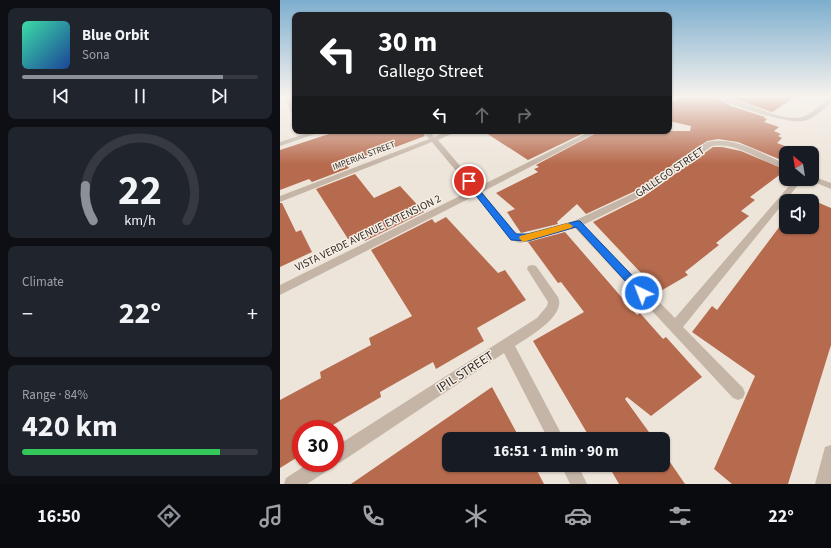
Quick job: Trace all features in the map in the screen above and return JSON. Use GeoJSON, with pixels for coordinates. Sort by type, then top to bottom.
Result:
{"type":"FeatureCollection","features":[{"type":"Feature","properties":{"kind":"street"},"geometry":{"type":"LineString","coordinates":[[280,144],[303,134]]}},
{"type":"Feature","properties":{"kind":"street","name":"GALLEGO STREET"},"geometry":{"type":"LineString","coordinates":[[429,134],[514,237],[528,238],[577,224],[639,194],[715,143],[733,145],[779,164]]}},
{"type":"Feature","properties":{"kind":"street","name":"IMPERIAL STREET"},"geometry":{"type":"LineString","coordinates":[[280,199],[447,134]]}},
{"type":"Feature","properties":{"kind":"street","name":"VISTA VERDE AVENUE EXTENSION 2"},"geometry":{"type":"LineString","coordinates":[[280,290],[478,192],[590,134]]}},
{"type":"Feature","properties":{"kind":"street"},"geometry":{"type":"LineString","coordinates":[[819,181],[831,186]]}},
{"type":"Feature","properties":{"kind":"street"},"geometry":{"type":"LineString","coordinates":[[675,327],[794,186]]}},
{"type":"Feature","properties":{"kind":"street"},"geometry":{"type":"LineString","coordinates":[[577,224],[738,393]]}},
{"type":"Feature","properties":{"kind":"street","name":"IPIL STREET"},"geometry":{"type":"LineString","coordinates":[[344,450],[541,322],[553,308],[554,300],[532,269]]}},
{"type":"Feature","properties":{"kind":"street"},"geometry":{"type":"LineString","coordinates":[[507,345],[552,432]]}},
{"type":"Feature","properties":{"kind":"street"},"geometry":{"type":"LineString","coordinates":[[823,484],[831,453]]}},
{"type":"Feature","properties":{"kind":"street"},"geometry":{"type":"LineString","coordinates":[[292,484],[310,472]]}},
{"type":"Feature","properties":{"kind":"street"},"geometry":{"type":"LineString","coordinates":[[573,472],[579,484]]}},
{"type":"Feature","properties":{"kind":"building"},"geometry":{"type":"Polygon","coordinates":[[[672,119],[766,119],[767,119],[764,122],[779,127],[774,131],[781,134],[778,136],[782,138],[777,143],[785,146],[779,146],[779,159],[738,142],[718,139],[707,141],[635,191],[586,214],[577,204],[557,222],[558,224],[521,233],[507,212],[515,209],[496,193],[538,172],[534,169],[539,167],[536,165],[594,134],[672,134],[672,131],[690,131],[691,126],[672,122],[672,119]]]}},
{"type":"Feature","properties":{"kind":"building"},"geometry":{"type":"Polygon","coordinates":[[[329,134],[424,134],[425,136],[347,165],[349,168],[312,182],[309,179],[280,190],[280,150],[329,134]]]}},
{"type":"Feature","properties":{"kind":"building"},"geometry":{"type":"Polygon","coordinates":[[[488,134],[582,134],[528,160],[488,134]]]}},
{"type":"Feature","properties":{"kind":"building"},"geometry":{"type":"Polygon","coordinates":[[[713,147],[722,147],[741,151],[779,167],[779,175],[750,197],[755,200],[741,211],[749,216],[716,243],[719,245],[685,272],[688,275],[659,292],[593,222],[643,197],[713,147]]]}},
{"type":"Feature","properties":{"kind":"building"},"geometry":{"type":"Polygon","coordinates":[[[355,174],[374,198],[400,186],[424,212],[365,241],[360,233],[348,239],[316,189],[355,174]]]}},
{"type":"Feature","properties":{"kind":"building"},"geometry":{"type":"Polygon","coordinates":[[[280,203],[282,203],[296,232],[301,230],[312,252],[280,267],[280,203]]]}},
{"type":"Feature","properties":{"kind":"building"},"geometry":{"type":"Polygon","coordinates":[[[819,203],[831,208],[831,345],[788,484],[732,484],[714,469],[755,376],[692,332],[712,306],[717,310],[779,227],[779,234],[819,234],[819,203]]]}},
{"type":"Feature","properties":{"kind":"building"},"geometry":{"type":"Polygon","coordinates":[[[446,217],[498,273],[505,270],[526,300],[477,328],[484,341],[436,369],[433,362],[380,392],[381,397],[341,420],[292,420],[292,461],[280,468],[280,400],[321,378],[320,372],[371,345],[369,338],[412,316],[371,250],[432,219],[435,223],[446,217]]]}},
{"type":"Feature","properties":{"kind":"building"},"geometry":{"type":"Polygon","coordinates":[[[565,232],[637,315],[640,313],[663,339],[666,337],[702,377],[651,416],[627,397],[625,399],[649,432],[586,432],[533,341],[584,312],[561,282],[558,283],[528,242],[565,232]]]}},
{"type":"Feature","properties":{"kind":"building"},"geometry":{"type":"Polygon","coordinates":[[[492,387],[516,432],[442,432],[442,472],[538,472],[544,484],[351,484],[492,387]]]}},
{"type":"Feature","properties":{"kind":"building"},"geometry":{"type":"Polygon","coordinates":[[[670,462],[685,484],[619,484],[612,472],[670,472],[670,462]]]}},
{"type":"Feature","properties":{"kind":"slow traffic"},"geometry":{"type":"LineString","coordinates":[[523,238],[528,238],[568,226]]}},
{"type":"Feature","properties":{"kind":"route"},"geometry":{"type":"LineString","coordinates":[[469,181],[510,234],[514,237],[528,238],[577,224],[642,293]]}}]}
